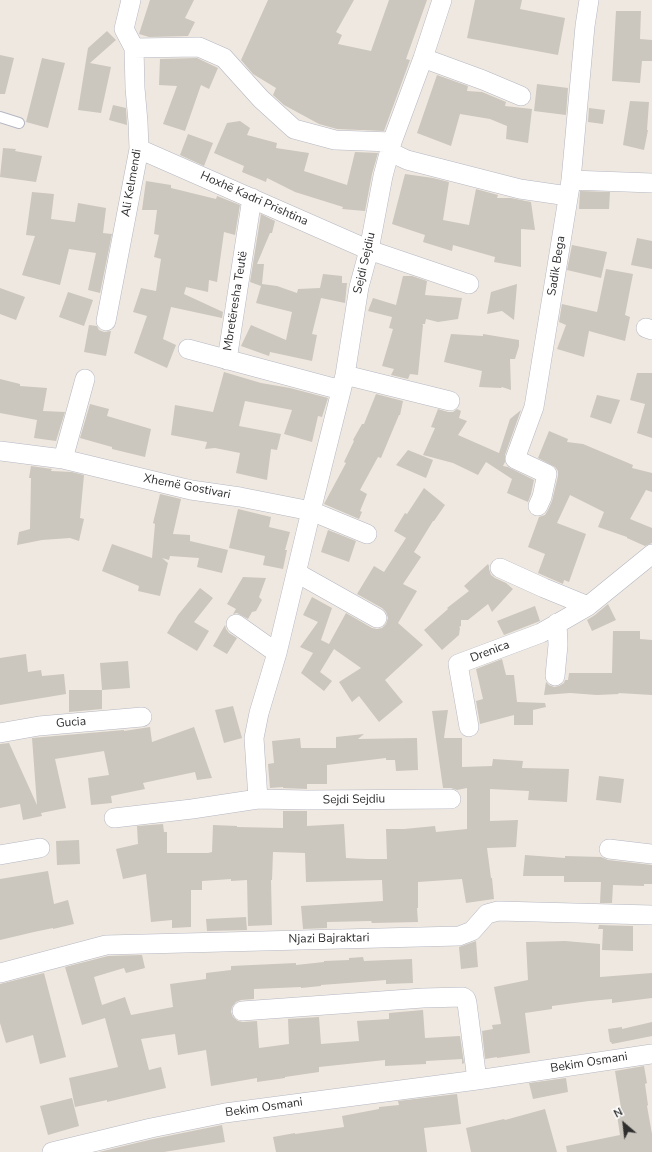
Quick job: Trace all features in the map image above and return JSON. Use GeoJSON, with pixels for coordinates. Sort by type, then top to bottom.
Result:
{"type":"FeatureCollection","features":[{"type":"Feature","properties":{"kind":"street","name":"Ali Kelmendi"},"geometry":{"type":"LineString","coordinates":[[106,321],[139,149],[134,48],[124,29],[131,0]]}},
{"type":"Feature","properties":{"kind":"street","name":"Sejdi Sejdiu"},"geometry":{"type":"LineString","coordinates":[[258,799],[254,738],[259,713],[277,653],[297,574],[343,382],[359,287],[369,250],[382,176],[442,0]]}},
{"type":"Feature","properties":{"kind":"street","name":"Sadik Bega"},"geometry":{"type":"LineString","coordinates":[[538,506],[542,497],[547,474],[515,459],[534,407],[569,188],[585,26],[590,0]]}},
{"type":"Feature","properties":{"kind":"street"},"geometry":{"type":"LineString","coordinates":[[134,48],[199,47],[224,58],[261,99],[294,129],[335,140],[391,147],[407,160],[520,189],[569,188],[652,183]]}},
{"type":"Feature","properties":{"kind":"street"},"geometry":{"type":"LineString","coordinates":[[423,58],[521,96]]}},
{"type":"Feature","properties":{"kind":"street","name":"Hoxhë Kadri Prishtina"},"geometry":{"type":"LineString","coordinates":[[139,149],[369,250],[469,284]]}},
{"type":"Feature","properties":{"kind":"street","name":"Mbretëresha Teutë"},"geometry":{"type":"LineString","coordinates":[[252,198],[227,360],[343,382]]}},
{"type":"Feature","properties":{"kind":"street"},"geometry":{"type":"LineString","coordinates":[[188,350],[227,360]]}},
{"type":"Feature","properties":{"kind":"street"},"geometry":{"type":"LineString","coordinates":[[63,459],[86,379]]}},
{"type":"Feature","properties":{"kind":"street"},"geometry":{"type":"LineString","coordinates":[[343,382],[450,401]]}},
{"type":"Feature","properties":{"kind":"street","name":"Xhemë Gostivari"},"geometry":{"type":"LineString","coordinates":[[0,451],[63,459],[191,490],[240,497],[311,511]]}},
{"type":"Feature","properties":{"kind":"street"},"geometry":{"type":"LineString","coordinates":[[311,511],[367,534]]}},
{"type":"Feature","properties":{"kind":"street","name":"Drenica"},"geometry":{"type":"LineString","coordinates":[[469,727],[458,664],[541,633],[588,606],[652,554]]}},
{"type":"Feature","properties":{"kind":"street"},"geometry":{"type":"LineString","coordinates":[[500,568],[588,606]]}},
{"type":"Feature","properties":{"kind":"street"},"geometry":{"type":"LineString","coordinates":[[297,574],[377,618]]}},
{"type":"Feature","properties":{"kind":"street"},"geometry":{"type":"LineString","coordinates":[[555,676],[558,645],[556,623]]}},
{"type":"Feature","properties":{"kind":"street"},"geometry":{"type":"LineString","coordinates":[[236,624],[277,653]]}},
{"type":"Feature","properties":{"kind":"street","name":"Gucia"},"geometry":{"type":"LineString","coordinates":[[0,733],[39,726],[142,717]]}},
{"type":"Feature","properties":{"kind":"street","name":"Sejdi Sejdiu"},"geometry":{"type":"LineString","coordinates":[[114,818],[192,809],[258,799],[451,799]]}},
{"type":"Feature","properties":{"kind":"street"},"geometry":{"type":"LineString","coordinates":[[0,854],[40,848]]}},
{"type":"Feature","properties":{"kind":"street"},"geometry":{"type":"LineString","coordinates":[[609,849],[652,854]]}},
{"type":"Feature","properties":{"kind":"street","name":"Njazi Bajraktari"},"geometry":{"type":"LineString","coordinates":[[0,973],[106,945],[459,936],[472,931],[487,914],[498,910],[652,915]]}},
{"type":"Feature","properties":{"kind":"street"},"geometry":{"type":"LineString","coordinates":[[242,1011],[423,998],[463,998],[466,999],[467,1003],[478,1080]]}},
{"type":"Feature","properties":{"kind":"street","name":"Bekim Osmani"},"geometry":{"type":"LineString","coordinates":[[52,1152],[150,1128],[225,1113],[478,1080],[652,1054]]}},
{"type":"Feature","properties":{"kind":"lane"},"geometry":{"type":"LineString","coordinates":[[0,118],[19,123]]}},
{"type":"Feature","properties":{"kind":"building"},"geometry":{"type":"Polygon","coordinates":[[[150,0],[194,0],[185,18],[195,22],[188,36],[149,37],[139,34],[150,0]]]}},
{"type":"Feature","properties":{"kind":"building"},"geometry":{"type":"Polygon","coordinates":[[[268,0],[354,0],[336,32],[342,35],[338,44],[371,51],[389,0],[427,0],[406,59],[410,60],[384,131],[337,129],[319,124],[284,105],[273,95],[276,88],[253,74],[241,60],[268,0]]]}},
{"type":"Feature","properties":{"kind":"building"},"geometry":{"type":"Polygon","coordinates":[[[475,0],[522,0],[520,9],[565,18],[558,55],[467,38],[475,0]]]}},
{"type":"Feature","properties":{"kind":"building"},"geometry":{"type":"Polygon","coordinates":[[[616,11],[641,11],[640,39],[652,40],[652,61],[642,61],[640,83],[612,81],[616,11]]]}},
{"type":"Feature","properties":{"kind":"building"},"geometry":{"type":"Polygon","coordinates":[[[107,31],[116,40],[90,63],[111,67],[101,113],[78,110],[88,48],[107,31]]]}},
{"type":"Feature","properties":{"kind":"building"},"geometry":{"type":"Polygon","coordinates":[[[0,55],[14,58],[5,94],[0,94],[0,55]]]}},
{"type":"Feature","properties":{"kind":"building"},"geometry":{"type":"Polygon","coordinates":[[[42,58],[65,63],[48,128],[26,122],[42,58]]]}},
{"type":"Feature","properties":{"kind":"building"},"geometry":{"type":"Polygon","coordinates":[[[197,58],[218,68],[209,89],[201,85],[185,131],[163,124],[177,86],[159,85],[160,59],[197,58]]]}},
{"type":"Feature","properties":{"kind":"building"},"geometry":{"type":"Polygon","coordinates":[[[437,75],[468,86],[467,91],[482,92],[506,102],[505,106],[532,109],[528,143],[506,139],[507,126],[490,119],[460,114],[451,146],[417,133],[437,75]]]}},
{"type":"Feature","properties":{"kind":"building"},"geometry":{"type":"Polygon","coordinates":[[[537,84],[568,88],[566,115],[534,111],[537,84]]]}},
{"type":"Feature","properties":{"kind":"building"},"geometry":{"type":"Polygon","coordinates":[[[630,101],[649,102],[648,130],[644,150],[623,145],[630,101]]]}},
{"type":"Feature","properties":{"kind":"building"},"geometry":{"type":"Polygon","coordinates":[[[113,105],[126,108],[127,125],[109,120],[113,105]]]}},
{"type":"Feature","properties":{"kind":"building"},"geometry":{"type":"Polygon","coordinates":[[[589,108],[605,110],[603,124],[588,122],[589,108]]]}},
{"type":"Feature","properties":{"kind":"building"},"geometry":{"type":"Polygon","coordinates":[[[240,121],[250,128],[247,135],[277,143],[276,148],[309,153],[304,171],[347,185],[355,152],[378,153],[372,174],[365,211],[342,209],[343,207],[295,192],[267,178],[266,182],[242,172],[244,166],[214,153],[227,123],[240,121]]]}},
{"type":"Feature","properties":{"kind":"building"},"geometry":{"type":"Polygon","coordinates":[[[188,134],[213,143],[204,166],[180,155],[188,134]]]}},
{"type":"Feature","properties":{"kind":"building"},"geometry":{"type":"Polygon","coordinates":[[[3,148],[16,149],[15,151],[42,156],[36,182],[0,177],[3,148]]]}},
{"type":"Feature","properties":{"kind":"building"},"geometry":{"type":"Polygon","coordinates":[[[405,174],[449,182],[443,220],[469,225],[476,189],[498,195],[497,198],[511,198],[531,202],[535,230],[521,229],[521,267],[494,262],[495,257],[453,245],[452,251],[423,242],[425,235],[392,224],[405,174]]]}},
{"type":"Feature","properties":{"kind":"building"},"geometry":{"type":"Polygon","coordinates":[[[146,181],[171,185],[171,188],[216,199],[217,196],[240,205],[235,235],[224,232],[217,282],[209,280],[208,292],[186,287],[184,294],[223,312],[222,318],[171,307],[163,339],[176,345],[167,368],[134,353],[147,316],[133,312],[141,288],[156,291],[161,259],[154,257],[159,235],[154,234],[157,210],[142,210],[146,181]]]}},
{"type":"Feature","properties":{"kind":"building"},"geometry":{"type":"Polygon","coordinates":[[[580,191],[610,192],[609,209],[579,209],[580,191]]]}},
{"type":"Feature","properties":{"kind":"building"},"geometry":{"type":"Polygon","coordinates":[[[32,192],[54,194],[51,219],[75,222],[78,203],[106,208],[103,233],[112,234],[100,293],[88,290],[96,253],[69,249],[60,285],[22,275],[35,236],[26,235],[32,192]]]}},
{"type":"Feature","properties":{"kind":"building"},"geometry":{"type":"Polygon","coordinates":[[[261,214],[275,221],[272,233],[270,233],[257,264],[264,264],[262,284],[277,286],[297,293],[298,289],[320,288],[323,274],[342,276],[342,283],[347,283],[345,303],[321,298],[312,334],[317,335],[312,361],[270,352],[269,356],[241,346],[251,325],[286,340],[292,312],[256,303],[261,286],[250,282],[261,214]]]}},
{"type":"Feature","properties":{"kind":"building"},"geometry":{"type":"Polygon","coordinates":[[[637,238],[652,241],[652,269],[631,265],[637,238]]]}},
{"type":"Feature","properties":{"kind":"building"},"geometry":{"type":"Polygon","coordinates":[[[572,245],[607,252],[601,278],[567,270],[572,245]]]}},
{"type":"Feature","properties":{"kind":"building"},"geometry":{"type":"Polygon","coordinates":[[[606,269],[633,274],[625,315],[630,317],[625,341],[589,331],[584,357],[557,349],[566,325],[559,322],[562,304],[597,312],[606,269]]]}},
{"type":"Feature","properties":{"kind":"building"},"geometry":{"type":"Polygon","coordinates":[[[403,276],[412,276],[427,281],[425,295],[462,298],[458,319],[438,322],[426,319],[425,324],[422,324],[418,375],[410,374],[408,379],[391,375],[394,369],[382,366],[393,329],[389,328],[392,317],[368,311],[373,298],[396,305],[403,276]]]}},
{"type":"Feature","properties":{"kind":"building"},"geometry":{"type":"Polygon","coordinates":[[[517,284],[514,320],[502,311],[487,314],[491,292],[517,284]]]}},
{"type":"Feature","properties":{"kind":"building"},"geometry":{"type":"Polygon","coordinates":[[[0,288],[25,297],[16,320],[0,314],[0,288]]]}},
{"type":"Feature","properties":{"kind":"building"},"geometry":{"type":"Polygon","coordinates":[[[68,292],[93,300],[84,326],[59,317],[68,292]]]}},
{"type":"Feature","properties":{"kind":"building"},"geometry":{"type":"Polygon","coordinates":[[[89,325],[97,326],[99,330],[104,332],[111,331],[106,356],[84,352],[89,325]]]}},
{"type":"Feature","properties":{"kind":"building"},"geometry":{"type":"Polygon","coordinates":[[[451,334],[483,336],[483,334],[519,340],[519,346],[515,359],[510,359],[511,390],[502,387],[479,387],[482,371],[444,362],[451,334]]]}},
{"type":"Feature","properties":{"kind":"building"},"geometry":{"type":"Polygon","coordinates":[[[224,372],[261,383],[290,388],[328,398],[322,417],[318,416],[312,442],[284,434],[292,410],[245,401],[239,426],[281,434],[277,450],[271,449],[267,480],[236,473],[240,453],[215,448],[205,449],[207,442],[171,435],[175,405],[213,412],[224,372]]]}},
{"type":"Feature","properties":{"kind":"building"},"geometry":{"type":"Polygon","coordinates":[[[637,373],[652,373],[652,438],[637,433],[645,404],[630,400],[637,373]]]}},
{"type":"Feature","properties":{"kind":"building"},"geometry":{"type":"Polygon","coordinates":[[[0,379],[20,384],[20,386],[47,388],[43,411],[65,412],[56,441],[34,438],[37,420],[0,413],[0,379]]]}},
{"type":"Feature","properties":{"kind":"building"},"geometry":{"type":"Polygon","coordinates":[[[376,394],[403,401],[400,415],[381,458],[378,457],[360,490],[367,494],[360,511],[362,512],[359,519],[324,504],[346,463],[344,462],[354,441],[353,440],[362,424],[364,424],[376,394]]]}},
{"type":"Feature","properties":{"kind":"building"},"geometry":{"type":"Polygon","coordinates":[[[597,395],[620,400],[611,424],[590,417],[597,395]]]}},
{"type":"Feature","properties":{"kind":"building"},"geometry":{"type":"Polygon","coordinates":[[[90,404],[109,409],[107,416],[151,429],[145,457],[112,449],[112,447],[80,438],[90,404]]]}},
{"type":"Feature","properties":{"kind":"building"},"geometry":{"type":"Polygon","coordinates":[[[438,409],[448,412],[453,412],[457,409],[461,411],[459,418],[467,421],[458,435],[499,453],[510,419],[521,410],[505,455],[505,462],[503,466],[534,480],[528,502],[507,493],[512,479],[486,462],[478,475],[453,463],[423,455],[435,428],[431,427],[438,409]]]}},
{"type":"Feature","properties":{"kind":"building"},"geometry":{"type":"Polygon","coordinates":[[[549,431],[568,439],[567,442],[583,444],[633,465],[632,468],[652,473],[652,492],[646,490],[630,519],[652,528],[652,543],[645,546],[627,537],[598,527],[604,512],[570,495],[557,523],[586,534],[569,582],[564,580],[563,584],[538,573],[545,554],[528,547],[539,517],[545,515],[552,501],[558,476],[558,471],[555,467],[538,458],[549,431]]]}},
{"type":"Feature","properties":{"kind":"building"},"geometry":{"type":"Polygon","coordinates":[[[408,450],[433,460],[426,478],[396,465],[408,450]]]}},
{"type":"Feature","properties":{"kind":"building"},"geometry":{"type":"Polygon","coordinates":[[[31,466],[52,469],[51,471],[72,472],[84,475],[80,518],[84,519],[79,541],[70,538],[42,540],[17,545],[19,532],[30,529],[31,478],[29,478],[31,466]]]}},
{"type":"Feature","properties":{"kind":"building"},"geometry":{"type":"Polygon","coordinates":[[[424,488],[445,505],[433,521],[414,552],[421,557],[403,584],[417,591],[398,623],[423,645],[385,680],[403,702],[379,722],[359,696],[352,702],[339,682],[361,668],[334,649],[320,672],[332,681],[324,691],[301,673],[313,653],[300,647],[318,622],[303,615],[312,597],[332,608],[321,640],[329,644],[346,613],[372,628],[382,628],[386,624],[388,618],[386,612],[382,608],[357,594],[374,566],[384,572],[406,538],[394,531],[405,513],[407,514],[424,488]]]}},
{"type":"Feature","properties":{"kind":"building"},"geometry":{"type":"Polygon","coordinates":[[[160,494],[181,499],[173,534],[190,535],[190,541],[228,550],[222,573],[197,567],[199,558],[170,556],[169,560],[162,558],[168,563],[160,596],[138,591],[139,586],[102,571],[112,544],[152,558],[155,524],[153,523],[160,494]]]}},
{"type":"Feature","properties":{"kind":"building"},"geometry":{"type":"Polygon","coordinates":[[[238,509],[271,517],[269,527],[290,532],[285,550],[287,550],[283,569],[263,565],[265,556],[229,548],[238,509]]]}},
{"type":"Feature","properties":{"kind":"building"},"geometry":{"type":"Polygon","coordinates":[[[328,530],[356,541],[349,562],[321,552],[328,530]]]}},
{"type":"Feature","properties":{"kind":"building"},"geometry":{"type":"Polygon","coordinates":[[[488,564],[491,575],[506,583],[513,589],[492,612],[488,604],[468,620],[461,620],[459,635],[442,650],[424,630],[448,609],[447,608],[469,591],[464,586],[488,564]]]}},
{"type":"Feature","properties":{"kind":"building"},"geometry":{"type":"Polygon","coordinates":[[[243,577],[266,578],[259,597],[262,600],[256,611],[252,612],[248,619],[237,613],[233,614],[236,609],[227,604],[243,577]]]}},
{"type":"Feature","properties":{"kind":"building"},"geometry":{"type":"Polygon","coordinates":[[[200,588],[213,598],[194,622],[209,631],[197,651],[167,633],[178,615],[200,588]]]}},
{"type":"Feature","properties":{"kind":"building"},"geometry":{"type":"Polygon","coordinates":[[[608,604],[616,620],[592,631],[587,620],[608,604]]]}},
{"type":"Feature","properties":{"kind":"building"},"geometry":{"type":"Polygon","coordinates":[[[535,606],[540,621],[504,635],[497,621],[535,606]]]}},
{"type":"Feature","properties":{"kind":"building"},"geometry":{"type":"Polygon","coordinates":[[[225,625],[229,633],[237,638],[227,654],[213,646],[225,625]]]}},
{"type":"Feature","properties":{"kind":"building"},"geometry":{"type":"Polygon","coordinates":[[[613,631],[640,631],[640,639],[652,640],[652,695],[618,693],[619,694],[597,695],[570,693],[544,695],[546,682],[554,687],[559,686],[564,683],[565,680],[568,680],[569,673],[612,673],[613,631]]]}},
{"type":"Feature","properties":{"kind":"building"},"geometry":{"type":"Polygon","coordinates":[[[26,654],[28,672],[41,670],[42,676],[64,674],[66,694],[0,705],[0,658],[26,654]]]}},
{"type":"Feature","properties":{"kind":"building"},"geometry":{"type":"Polygon","coordinates":[[[502,659],[506,675],[514,675],[517,702],[545,703],[546,707],[533,710],[533,725],[514,725],[514,715],[480,724],[476,701],[483,699],[476,669],[502,659]]]}},
{"type":"Feature","properties":{"kind":"building"},"geometry":{"type":"Polygon","coordinates":[[[128,661],[130,688],[102,690],[100,663],[128,661]]]}},
{"type":"Feature","properties":{"kind":"building"},"geometry":{"type":"Polygon","coordinates":[[[69,690],[102,690],[102,709],[69,712],[69,690]]]}},
{"type":"Feature","properties":{"kind":"building"},"geometry":{"type":"Polygon","coordinates":[[[233,706],[242,738],[224,743],[215,710],[233,706]]]}},
{"type":"Feature","properties":{"kind":"building"},"geometry":{"type":"Polygon","coordinates":[[[448,710],[444,738],[462,738],[462,767],[492,766],[493,759],[523,761],[522,768],[569,769],[567,802],[528,800],[529,791],[490,789],[490,821],[518,820],[516,847],[487,848],[494,899],[466,903],[462,879],[418,882],[418,922],[327,922],[327,928],[303,929],[301,906],[383,901],[382,880],[306,882],[305,853],[273,852],[271,880],[272,925],[248,926],[247,880],[231,881],[231,879],[202,881],[202,890],[191,890],[191,927],[172,928],[172,920],[151,922],[146,874],[123,879],[116,849],[138,844],[137,826],[163,824],[164,832],[167,832],[167,853],[208,853],[212,852],[213,825],[283,828],[283,811],[307,811],[307,826],[344,824],[346,858],[367,859],[387,859],[386,829],[435,826],[436,832],[467,829],[467,788],[457,790],[443,788],[432,711],[448,710]]]}},
{"type":"Feature","properties":{"kind":"building"},"geometry":{"type":"Polygon","coordinates":[[[150,727],[152,742],[194,727],[212,778],[197,780],[195,772],[143,783],[145,789],[111,796],[112,803],[91,805],[88,778],[109,775],[104,751],[55,759],[66,808],[41,813],[42,816],[23,820],[20,804],[0,808],[0,744],[9,743],[37,805],[32,738],[124,731],[150,727]]]}},
{"type":"Feature","properties":{"kind":"building"},"geometry":{"type":"Polygon","coordinates":[[[364,734],[358,739],[417,738],[418,770],[396,771],[395,760],[386,760],[386,758],[327,765],[327,784],[307,784],[307,789],[283,787],[270,788],[268,764],[274,763],[272,741],[300,738],[301,748],[336,748],[336,737],[364,734]]]}},
{"type":"Feature","properties":{"kind":"building"},"geometry":{"type":"Polygon","coordinates":[[[599,776],[624,779],[621,803],[596,800],[599,776]]]}},
{"type":"Feature","properties":{"kind":"building"},"geometry":{"type":"Polygon","coordinates":[[[79,840],[80,864],[57,865],[56,841],[79,840]]]}},
{"type":"Feature","properties":{"kind":"building"},"geometry":{"type":"Polygon","coordinates":[[[525,855],[565,858],[565,856],[601,857],[608,860],[652,865],[652,884],[644,884],[644,886],[613,885],[612,903],[600,903],[601,882],[564,882],[564,876],[523,876],[525,855]]]}},
{"type":"Feature","properties":{"kind":"building"},"geometry":{"type":"Polygon","coordinates":[[[48,871],[54,904],[68,900],[74,924],[0,940],[0,879],[48,871]]]}},
{"type":"Feature","properties":{"kind":"building"},"geometry":{"type":"Polygon","coordinates":[[[246,917],[247,930],[207,931],[206,919],[246,917]]]}},
{"type":"Feature","properties":{"kind":"building"},"geometry":{"type":"Polygon","coordinates":[[[599,925],[633,926],[633,951],[602,950],[603,929],[598,929],[599,925]]]}},
{"type":"Feature","properties":{"kind":"building"},"geometry":{"type":"Polygon","coordinates":[[[476,941],[478,967],[461,969],[459,947],[476,941]]]}},
{"type":"Feature","properties":{"kind":"building"},"geometry":{"type":"Polygon","coordinates":[[[565,941],[600,944],[600,977],[652,973],[652,998],[612,1003],[612,999],[589,1001],[552,1006],[552,1009],[525,1013],[530,1053],[485,1059],[482,1031],[493,1029],[492,1025],[501,1024],[494,987],[528,980],[526,942],[565,941]]]}},
{"type":"Feature","properties":{"kind":"building"},"geometry":{"type":"Polygon","coordinates":[[[142,955],[145,968],[126,973],[124,968],[94,977],[102,1005],[125,997],[131,1015],[173,1007],[170,984],[206,979],[206,973],[231,970],[231,966],[296,963],[296,965],[324,961],[349,960],[349,958],[363,957],[364,961],[412,959],[413,983],[386,984],[386,980],[301,988],[254,989],[254,999],[236,1002],[232,1007],[231,1012],[233,1017],[238,1021],[257,1021],[259,1048],[289,1044],[288,1019],[319,1017],[321,1044],[359,1041],[357,1021],[389,1019],[389,1013],[423,1010],[425,1038],[460,1036],[464,1063],[462,1064],[462,1059],[426,1061],[426,1064],[385,1066],[385,1060],[319,1067],[319,1072],[285,1078],[257,1082],[257,1078],[211,1086],[206,1050],[178,1055],[175,1034],[141,1039],[149,1070],[161,1067],[166,1088],[107,1102],[107,1100],[75,1107],[69,1078],[118,1067],[105,1018],[82,1025],[65,967],[108,956],[142,955]]]}},
{"type":"Feature","properties":{"kind":"building"},"geometry":{"type":"Polygon","coordinates":[[[44,973],[66,1057],[40,1064],[33,1035],[6,1043],[0,1023],[0,984],[44,973]]]}},
{"type":"Feature","properties":{"kind":"building"},"geometry":{"type":"Polygon","coordinates":[[[652,1022],[652,1036],[612,1044],[610,1042],[608,1029],[622,1027],[622,1029],[652,1022]]]}},
{"type":"Feature","properties":{"kind":"building"},"geometry":{"type":"Polygon","coordinates":[[[644,1066],[647,1083],[645,1084],[647,1106],[652,1134],[652,1152],[567,1152],[566,1146],[620,1135],[617,1115],[622,1114],[615,1071],[644,1066]]]}},
{"type":"Feature","properties":{"kind":"building"},"geometry":{"type":"Polygon","coordinates":[[[566,1078],[568,1092],[533,1099],[529,1083],[566,1078]]]}},
{"type":"Feature","properties":{"kind":"building"},"geometry":{"type":"Polygon","coordinates":[[[457,1094],[461,1124],[424,1128],[427,1152],[276,1152],[273,1137],[344,1127],[342,1116],[379,1109],[379,1107],[399,1105],[398,1101],[457,1094]]]}},
{"type":"Feature","properties":{"kind":"building"},"geometry":{"type":"Polygon","coordinates":[[[72,1098],[79,1126],[48,1135],[40,1106],[72,1098]]]}},
{"type":"Feature","properties":{"kind":"building"},"geometry":{"type":"Polygon","coordinates":[[[545,1109],[557,1152],[471,1152],[466,1128],[505,1120],[545,1109]]]}},
{"type":"Feature","properties":{"kind":"building"},"geometry":{"type":"Polygon","coordinates":[[[222,1125],[225,1142],[164,1152],[99,1152],[153,1139],[222,1125]]]}}]}
